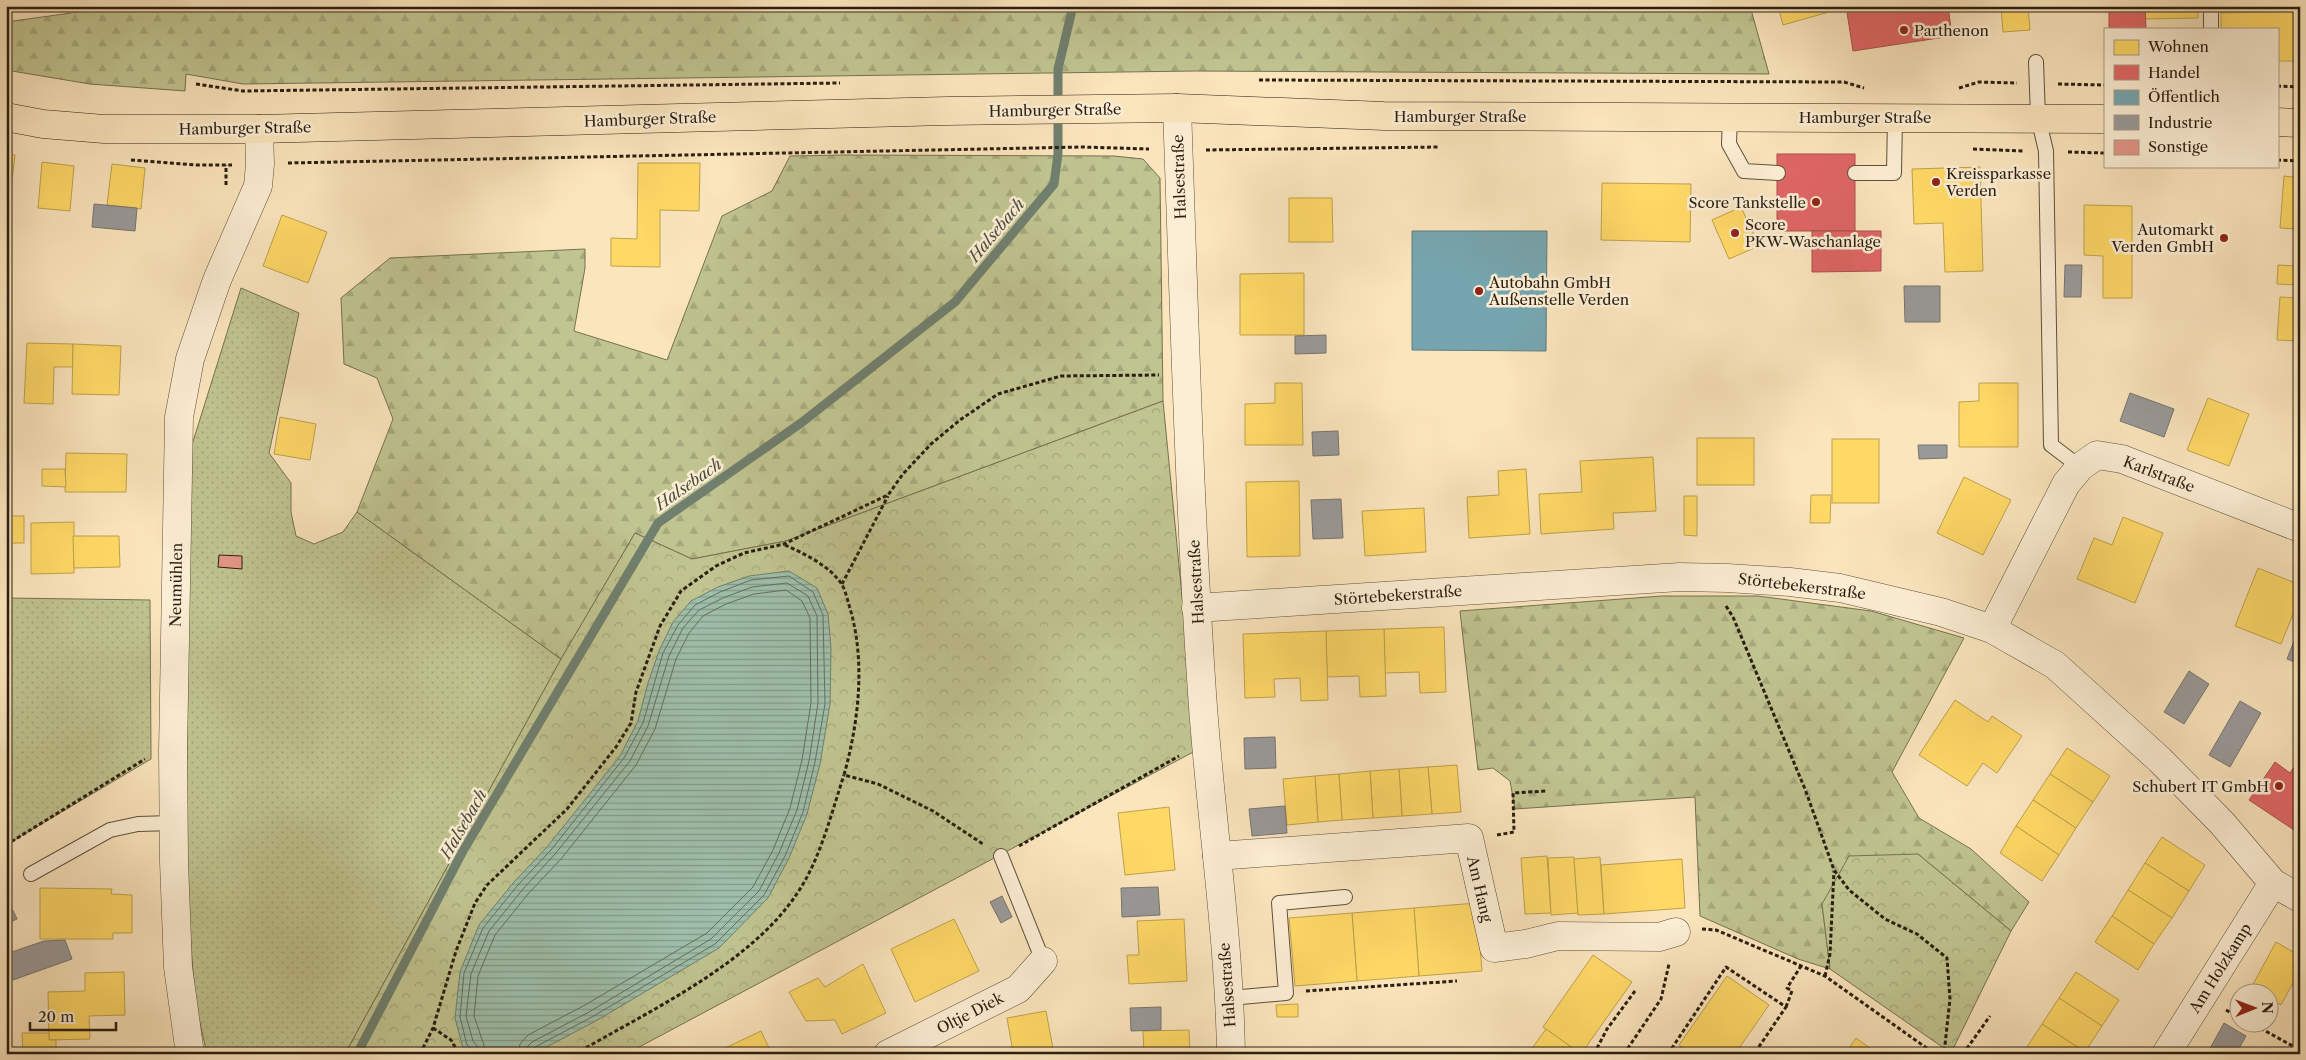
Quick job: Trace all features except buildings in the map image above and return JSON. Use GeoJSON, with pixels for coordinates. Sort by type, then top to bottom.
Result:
{"type":"FeatureCollection","features":[{"type":"Feature","properties":{"kind":"main road","name":"Hamburger Straße"},"geometry":{"type":"LineString","coordinates":[[6,117],[43,124],[104,129],[259,129],[946,111],[1177,108],[1384,116],[2038,117],[2104,119]]}},
{"type":"Feature","properties":{"kind":"main road"},"geometry":{"type":"LineString","coordinates":[[2278,122],[2300,123]]}},
{"type":"Feature","properties":{"kind":"street","name":"Halsestraße"},"geometry":{"type":"LineString","coordinates":[[1177,108],[1196,608],[1205,742],[1230,998],[1231,1054]]}},
{"type":"Feature","properties":{"kind":"street","name":"Neumühlen"},"geometry":{"type":"LineString","coordinates":[[190,1054],[178,967],[174,823],[173,751],[179,417],[190,359],[217,280],[258,186],[260,164],[259,129]]}},
{"type":"Feature","properties":{"kind":"street","name":"Karlstraße"},"geometry":{"type":"LineString","coordinates":[[1992,629],[2053,506],[2066,484],[2080,467],[2097,455],[2122,459],[2300,528]]}},
{"type":"Feature","properties":{"kind":"street","name":"Störtebekerstraße"},"geometry":{"type":"LineString","coordinates":[[1196,608],[1680,577],[1709,577],[1790,582],[1840,588],[1941,612],[1992,629],[2055,665],[2110,713],[2222,823],[2273,883],[2300,898]]}},
{"type":"Feature","properties":{"kind":"street","name":"Am Hang"},"geometry":{"type":"LineString","coordinates":[[1216,856],[1469,838],[1494,948],[1526,944],[1558,936],[1660,937],[1676,932]]}},
{"type":"Feature","properties":{"kind":"street","name":"Am Holzkamp"},"geometry":{"type":"LineString","coordinates":[[2166,1054],[2273,883]]}},
{"type":"Feature","properties":{"kind":"street","name":"Oltje Diek"},"geometry":{"type":"LineString","coordinates":[[888,1054],[1018,989],[1043,961]]}},
{"type":"Feature","properties":{"kind":"lane"},"geometry":{"type":"LineString","coordinates":[[2211,6],[2211,28]]}},
{"type":"Feature","properties":{"kind":"lane"},"geometry":{"type":"LineString","coordinates":[[2036,62],[2038,117],[2046,151],[2050,445],[2080,467]]}},
{"type":"Feature","properties":{"kind":"lane"},"geometry":{"type":"LineString","coordinates":[[1730,116],[1729,144],[1744,171],[1778,172]]}},
{"type":"Feature","properties":{"kind":"lane"},"geometry":{"type":"LineString","coordinates":[[1855,173],[1894,173],[1895,117]]}},
{"type":"Feature","properties":{"kind":"lane"},"geometry":{"type":"LineString","coordinates":[[31,874],[110,830],[138,824],[174,823]]}},
{"type":"Feature","properties":{"kind":"lane"},"geometry":{"type":"LineString","coordinates":[[1001,856],[1043,961]]}},
{"type":"Feature","properties":{"kind":"lane"},"geometry":{"type":"LineString","coordinates":[[1230,998],[1286,993],[1279,903],[1345,897]]}},
{"type":"Feature","properties":{"kind":"path"},"geometry":{"type":"LineString","coordinates":[[1255,80],[1844,82],[1870,90]]}},
{"type":"Feature","properties":{"kind":"path"},"geometry":{"type":"LineString","coordinates":[[1951,90],[1979,82],[2104,84]]}},
{"type":"Feature","properties":{"kind":"path"},"geometry":{"type":"LineString","coordinates":[[196,84],[243,91],[850,83]]}},
{"type":"Feature","properties":{"kind":"path"},"geometry":{"type":"LineString","coordinates":[[2278,86],[2300,87]]}},
{"type":"Feature","properties":{"kind":"path"},"geometry":{"type":"LineString","coordinates":[[293,163],[1083,147],[1151,149]]}},
{"type":"Feature","properties":{"kind":"path"},"geometry":{"type":"LineString","coordinates":[[2278,160],[2300,161]]}},
{"type":"Feature","properties":{"kind":"path"},"geometry":{"type":"LineString","coordinates":[[842,584],[888,495],[903,474],[931,444],[960,420],[998,394],[1061,376],[1187,375]]}},
{"type":"Feature","properties":{"kind":"path"},"geometry":{"type":"LineString","coordinates":[[420,1054],[433,1028],[456,951],[475,903],[487,886],[567,809],[616,747],[630,723],[636,692],[660,626],[681,591],[716,566],[744,553],[784,544],[888,495]]}},
{"type":"Feature","properties":{"kind":"path"},"geometry":{"type":"LineString","coordinates":[[575,1054],[700,981],[734,958],[774,922],[797,894],[820,847],[844,775],[858,712],[857,643],[851,612],[842,584],[806,555],[784,544]]}},
{"type":"Feature","properties":{"kind":"path"},"geometry":{"type":"LineString","coordinates":[[1709,577],[1733,617],[1805,789],[1834,870],[1849,890],[1885,918],[1917,934],[1947,958],[1950,999],[1944,1054]]}},
{"type":"Feature","properties":{"kind":"path"},"geometry":{"type":"LineString","coordinates":[[844,775],[878,784],[933,811],[1001,856],[1205,742]]}},
{"type":"Feature","properties":{"kind":"path"},"geometry":{"type":"LineString","coordinates":[[6,846],[158,750],[173,751]]}},
{"type":"Feature","properties":{"kind":"path"},"geometry":{"type":"LineString","coordinates":[[1469,838],[1514,832],[1513,793],[1547,791]]}},
{"type":"Feature","properties":{"kind":"path"},"geometry":{"type":"LineString","coordinates":[[1825,976],[1830,954],[1834,870]]}},
{"type":"Feature","properties":{"kind":"path"},"geometry":{"type":"LineString","coordinates":[[1624,1054],[1661,999],[1676,932],[1691,928],[1716,930],[1825,976],[1935,1054]]}},
{"type":"Feature","properties":{"kind":"path"},"geometry":{"type":"LineString","coordinates":[[1754,1054],[1786,1007],[1792,991],[1787,988],[1801,966]]}},
{"type":"Feature","properties":{"kind":"path"},"geometry":{"type":"LineString","coordinates":[[1668,1054],[1726,967],[1786,1007]]}},
{"type":"Feature","properties":{"kind":"path"},"geometry":{"type":"LineString","coordinates":[[1286,993],[1458,981]]}},
{"type":"Feature","properties":{"kind":"path"},"geometry":{"type":"LineString","coordinates":[[1594,1054],[1607,1029],[1635,990]]}},
{"type":"Feature","properties":{"kind":"path"},"geometry":{"type":"LineString","coordinates":[[1963,1054],[1990,1016]]}},
{"type":"Feature","properties":{"kind":"path"},"geometry":{"type":"LineString","coordinates":[[433,1028],[451,1040],[459,1054]]}},
{"type":"Feature","properties":{"kind":"path"},"geometry":{"type":"LineString","coordinates":[[2267,1032],[2300,1050]]}},
{"type":"Feature","properties":{"kind":"green space"},"geometry":{"type":"Polygon","coordinates":[[[122,6],[1750,6],[1769,74],[1195,71],[243,84],[186,74],[185,91],[90,84],[6,70],[6,22],[122,6]]]}},
{"type":"Feature","properties":{"kind":"green space"},"geometry":{"type":"Polygon","coordinates":[[[790,156],[1114,156],[1143,159],[1160,178],[1163,401],[786,541],[692,559],[635,533],[561,659],[357,512],[393,419],[377,378],[344,364],[341,298],[390,258],[585,249],[585,268],[574,331],[667,360],[722,216],[772,191],[790,156]]]}},
{"type":"Feature","properties":{"kind":"green space"},"geometry":{"type":"Polygon","coordinates":[[[241,288],[299,313],[269,453],[291,483],[291,512],[296,536],[314,544],[343,532],[357,512],[561,659],[345,1054],[207,1054],[196,1006],[185,878],[191,448],[241,288]]]}},
{"type":"Feature","properties":{"kind":"green space"},"geometry":{"type":"Polygon","coordinates":[[[1163,401],[1197,750],[626,1054],[345,1054],[561,659],[635,533],[692,559],[786,541],[1163,401]]]}},
{"type":"Feature","properties":{"kind":"green space"},"geometry":{"type":"Polygon","coordinates":[[[1662,596],[1758,596],[1871,611],[1964,638],[1892,772],[1919,818],[1971,849],[2029,902],[2011,931],[1918,854],[1822,904],[1830,969],[1798,959],[1700,916],[1695,797],[1515,809],[1510,781],[1493,768],[1478,770],[1460,611],[1662,596]]]}},
{"type":"Feature","properties":{"kind":"green space"},"geometry":{"type":"Polygon","coordinates":[[[6,598],[150,600],[151,759],[6,845],[6,598]]]}},
{"type":"Feature","properties":{"kind":"green space"},"geometry":{"type":"Polygon","coordinates":[[[1918,854],[2011,931],[1951,1053],[1830,969],[1822,904],[1849,856],[1918,854]]]}},
{"type":"Feature","properties":{"kind":"water"},"geometry":{"type":"Polygon","coordinates":[[[789,571],[817,588],[828,614],[831,648],[830,704],[820,764],[807,814],[789,858],[768,898],[719,948],[594,1022],[533,1054],[471,1054],[463,1048],[455,1018],[460,972],[479,925],[514,882],[547,847],[620,756],[638,721],[659,651],[673,622],[691,601],[718,587],[749,576],[789,571]]]}},
{"type":"Feature","properties":{"kind":"waterway","name":"Halsebach"},"geometry":{"type":"LineString","coordinates":[[357,1054],[463,851],[658,523],[801,423],[955,302],[1054,184],[1058,154],[1058,69],[1073,6]]}},
{"type":"Feature","properties":{"kind":"railway"},"geometry":{"type":"LineString","coordinates":[[6,8],[21,6]]}},
{"type":"Feature","properties":{"kind":"place","name":"Parthenon"},"geometry":{"type":"Point","coordinates":[1904,30]}},
{"type":"Feature","properties":{"kind":"place","name":"Kreissparkasse Verden"},"geometry":{"type":"Point","coordinates":[1936,182]}},
{"type":"Feature","properties":{"kind":"place","name":"Score Tankstelle"},"geometry":{"type":"Point","coordinates":[1816,202]}},
{"type":"Feature","properties":{"kind":"place","name":"Score PKW-Waschanlage"},"geometry":{"type":"Point","coordinates":[1735,233]}},
{"type":"Feature","properties":{"kind":"place","name":"Automarkt Verden GmbH"},"geometry":{"type":"Point","coordinates":[2224,238]}},
{"type":"Feature","properties":{"kind":"place","name":"Autobahn GmbH Außenstelle Verden"},"geometry":{"type":"Point","coordinates":[1479,291]}},
{"type":"Feature","properties":{"kind":"place","name":"Schubert IT GmbH"},"geometry":{"type":"Point","coordinates":[2279,786]}}]}
